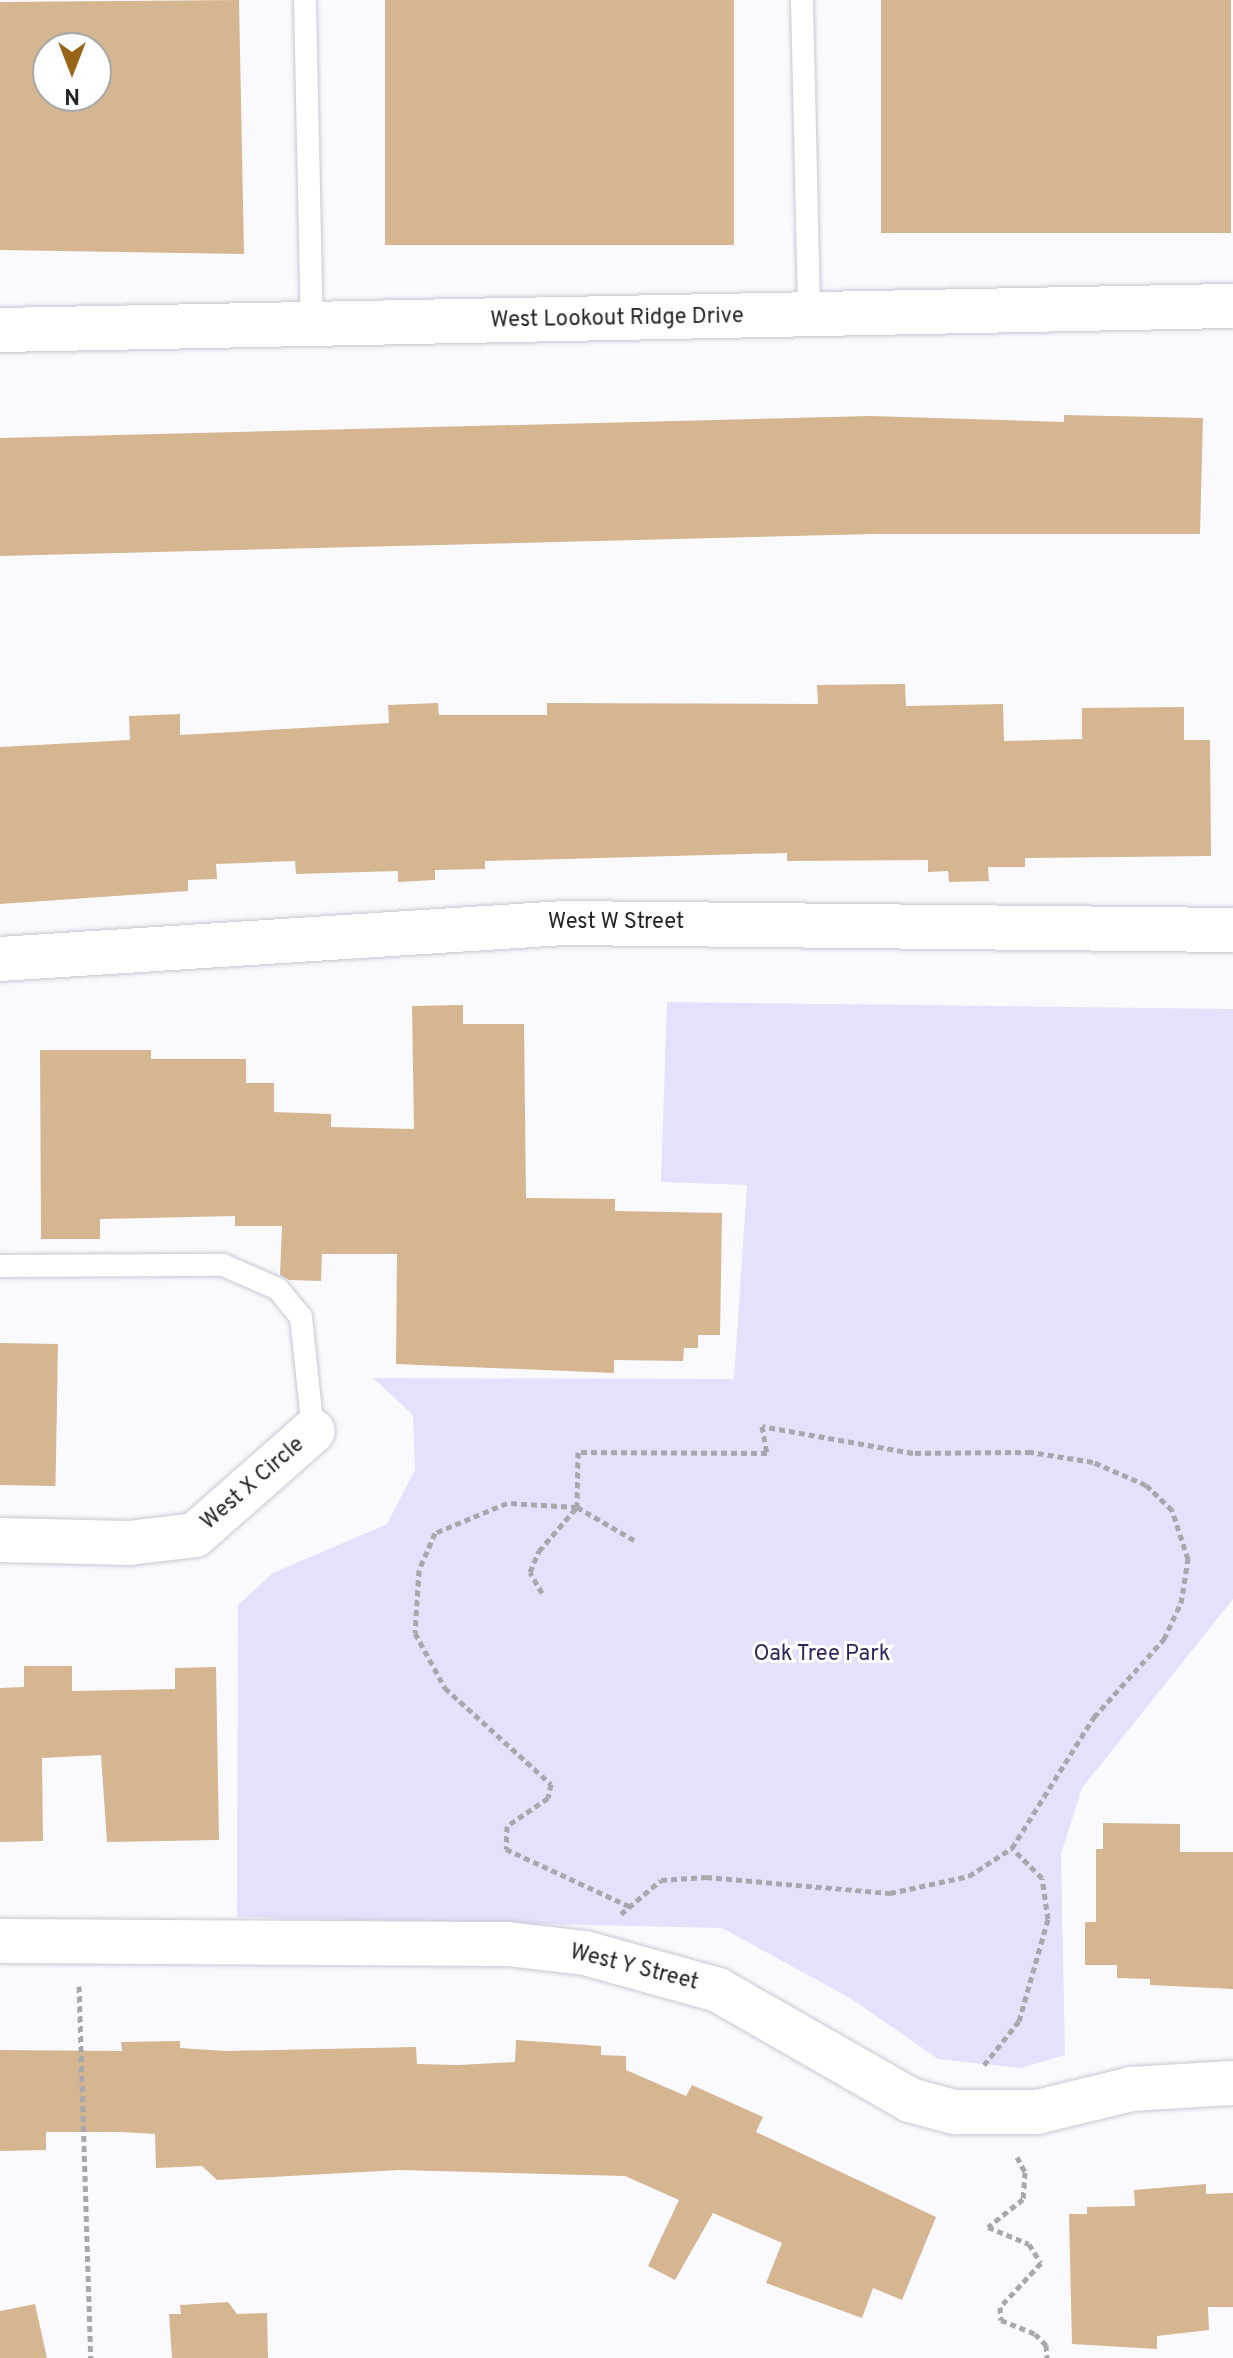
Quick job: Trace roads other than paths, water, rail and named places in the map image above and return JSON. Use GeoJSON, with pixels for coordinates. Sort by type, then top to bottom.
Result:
{"type":"FeatureCollection","features":[{"type":"Feature","properties":{"kind":"street","name":"West Lookout Ridge Drive"},"geometry":{"type":"LineString","coordinates":[[0,330],[1233,306]]}},
{"type":"Feature","properties":{"kind":"street","name":"West W Street"},"geometry":{"type":"LineString","coordinates":[[0,959],[565,923],[1233,930]]}},
{"type":"Feature","properties":{"kind":"street","name":"West X Circle"},"geometry":{"type":"LineString","coordinates":[[0,1540],[129,1543],[195,1535],[313,1431]]}},
{"type":"Feature","properties":{"kind":"street","name":"West Y Street"},"geometry":{"type":"LineString","coordinates":[[0,1941],[508,1944],[585,1953],[718,1990],[910,2100],[994,2115],[1131,2089],[1233,2083]]}},
{"type":"Feature","properties":{"kind":"lane"},"geometry":{"type":"LineString","coordinates":[[305,0],[312,325]]}},
{"type":"Feature","properties":{"kind":"lane"},"geometry":{"type":"LineString","coordinates":[[802,0],[809,315]]}},
{"type":"Feature","properties":{"kind":"lane"},"geometry":{"type":"LineString","coordinates":[[0,1266],[223,1265],[278,1289],[301,1317],[313,1431]]}},
{"type":"Feature","properties":{"kind":"park label","name":"Oak Tree Park"},"geometry":{"type":"Point","coordinates":[822,1655]}}]}
